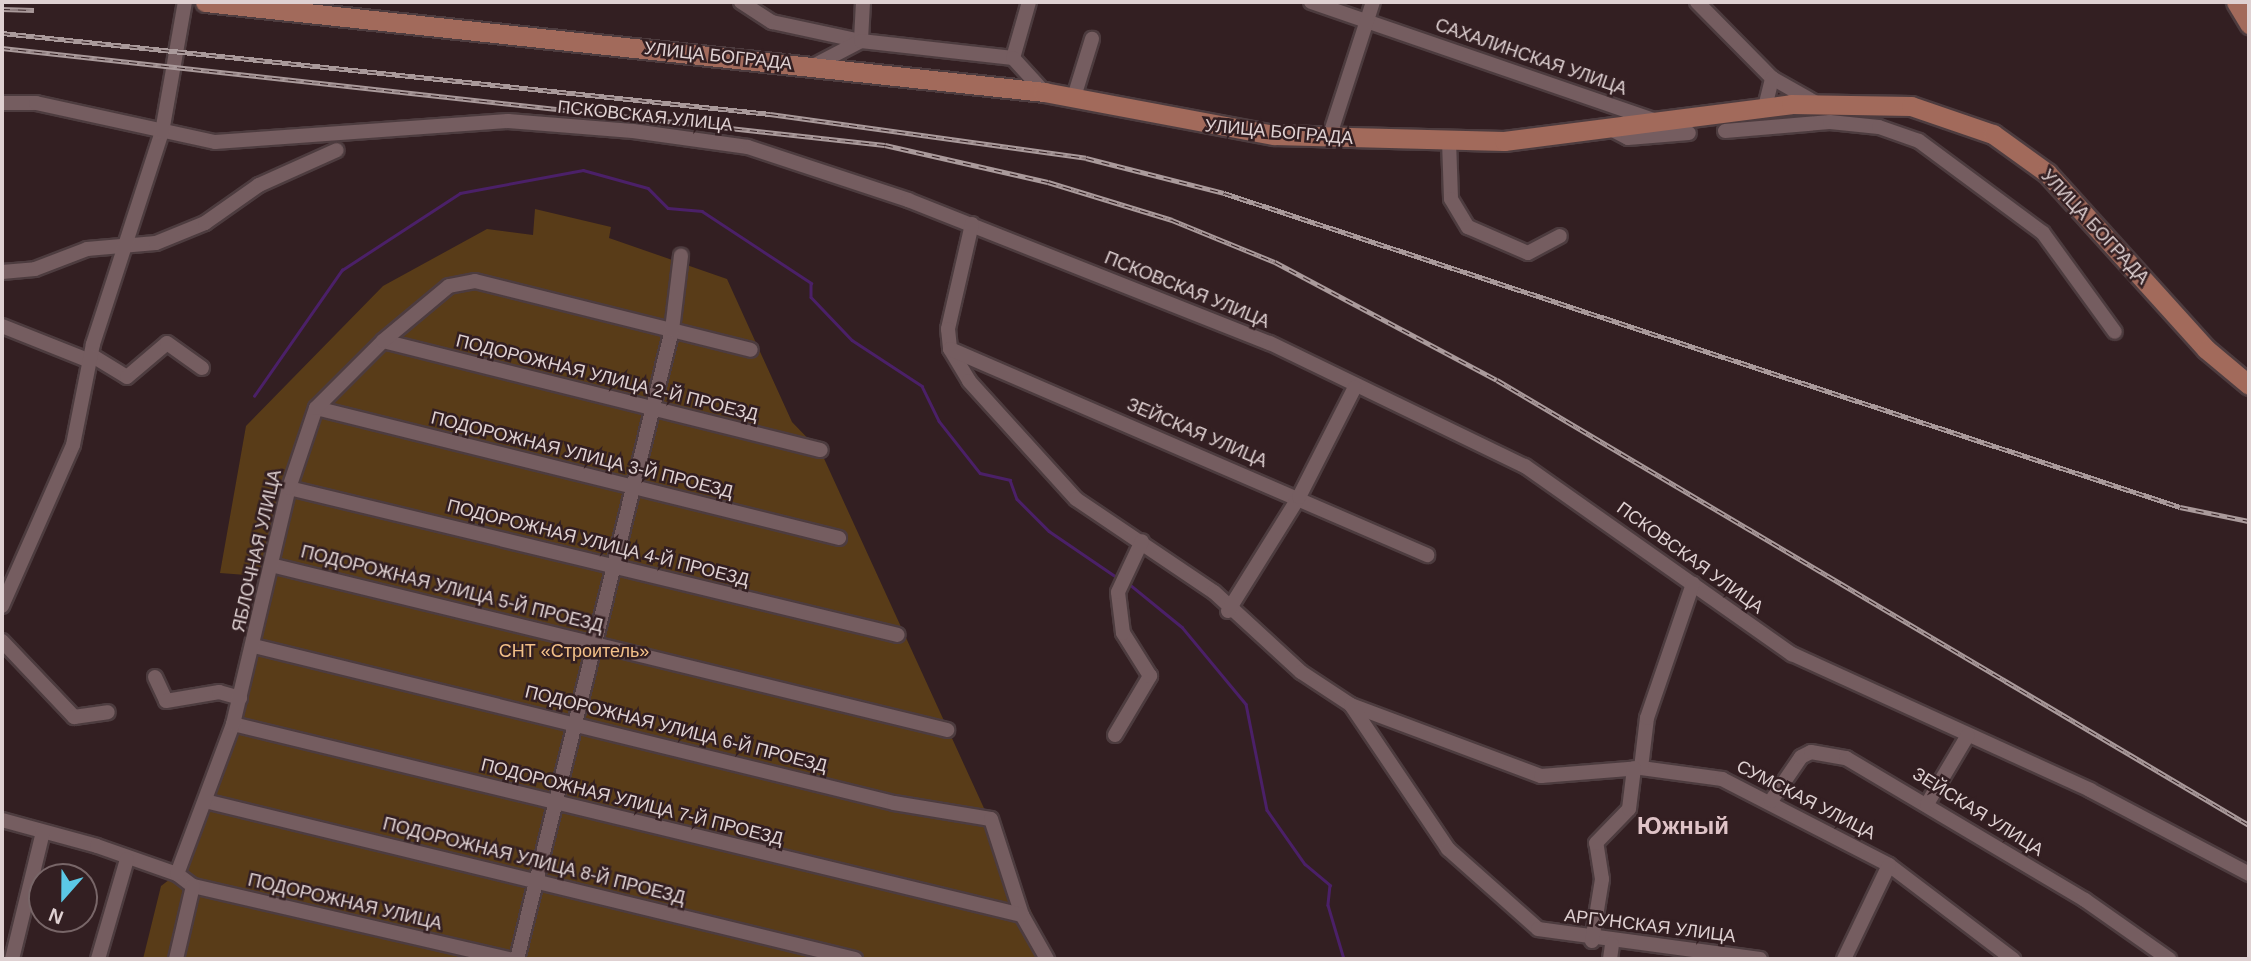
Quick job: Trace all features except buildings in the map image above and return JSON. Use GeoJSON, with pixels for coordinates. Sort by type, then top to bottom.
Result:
{"type":"FeatureCollection","features":[{"type":"Feature","properties":{"kind":"main road","name":"УЛИЦА БОГРАДА"},"geometry":{"type":"LineString","coordinates":[[205,2],[1044,92],[1212,129],[1329,138],[1449,141],[1609,128],[1765,107],[1880,102],[1938,113],[2017,148],[2061,185],[2206,349],[2249,385]]}},
{"type":"Feature","properties":{"kind":"main road"},"geometry":{"type":"LineString","coordinates":[[2236,2],[2249,24]]}},
{"type":"Feature","properties":{"kind":"street"},"geometry":{"type":"LineString","coordinates":[[2,606],[74,445],[90,358],[122,249],[162,132],[185,2]]}},
{"type":"Feature","properties":{"kind":"street"},"geometry":{"type":"LineString","coordinates":[[741,2],[772,22],[861,41],[1013,58],[1044,92]]}},
{"type":"Feature","properties":{"kind":"street"},"geometry":{"type":"LineString","coordinates":[[861,41],[863,2]]}},
{"type":"Feature","properties":{"kind":"street"},"geometry":{"type":"LineString","coordinates":[[1013,58],[1029,2]]}},
{"type":"Feature","properties":{"kind":"street","name":"САХАЛИНСКАЯ УЛИЦА"},"geometry":{"type":"LineString","coordinates":[[1311,2],[1658,121]]}},
{"type":"Feature","properties":{"kind":"street"},"geometry":{"type":"LineString","coordinates":[[1329,138],[1373,2]]}},
{"type":"Feature","properties":{"kind":"street"},"geometry":{"type":"LineString","coordinates":[[1697,2],[1772,78],[1816,103]]}},
{"type":"Feature","properties":{"kind":"street"},"geometry":{"type":"LineString","coordinates":[[1074,97],[1092,39]]}},
{"type":"Feature","properties":{"kind":"street"},"geometry":{"type":"LineString","coordinates":[[813,66],[861,41]]}},
{"type":"Feature","properties":{"kind":"street"},"geometry":{"type":"LineString","coordinates":[[1765,107],[1772,78]]}},
{"type":"Feature","properties":{"kind":"street"},"geometry":{"type":"LineString","coordinates":[[1873,125],[1880,102]]}},
{"type":"Feature","properties":{"kind":"street","name":"ПСКОВСКАЯ УЛИЦА"},"geometry":{"type":"LineString","coordinates":[[2,103],[36,103],[215,142],[508,121],[633,131],[748,147],[972,224],[1270,343],[1355,387],[1525,466],[1792,654],[2167,828],[2249,874]]}},
{"type":"Feature","properties":{"kind":"street"},"geometry":{"type":"LineString","coordinates":[[1725,131],[1830,122],[1873,125],[1944,156],[2043,233],[2115,332]]}},
{"type":"Feature","properties":{"kind":"street"},"geometry":{"type":"LineString","coordinates":[[1609,128],[1628,138],[1689,133]]}},
{"type":"Feature","properties":{"kind":"street"},"geometry":{"type":"LineString","coordinates":[[1449,141],[1451,199],[1468,227],[1528,253],[1560,236]]}},
{"type":"Feature","properties":{"kind":"street"},"geometry":{"type":"LineString","coordinates":[[2,272],[35,270],[87,249],[122,249],[205,223],[259,185],[337,150]]}},
{"type":"Feature","properties":{"kind":"street"},"geometry":{"type":"LineString","coordinates":[[972,224],[948,329],[950,349],[969,381],[1076,499],[1214,592],[1228,611],[1351,705]]}},
{"type":"Feature","properties":{"kind":"street"},"geometry":{"type":"LineString","coordinates":[[517,959],[572,723],[595,644],[672,330],[681,256]]}},
{"type":"Feature","properties":{"kind":"street","name":"ЯБЛОЧНАЯ УЛИЦА"},"geometry":{"type":"LineString","coordinates":[[177,874],[233,724],[275,566],[289,488],[316,408],[383,341],[449,286],[475,281],[672,330]]}},
{"type":"Feature","properties":{"kind":"street"},"geometry":{"type":"LineString","coordinates":[[2,326],[90,358],[127,377],[167,344],[202,368]]}},
{"type":"Feature","properties":{"kind":"street"},"geometry":{"type":"LineString","coordinates":[[672,330],[751,350]]}},
{"type":"Feature","properties":{"kind":"street","name":"ПОДОРОЖНАЯ УЛИЦА 2-Й ПРОЕЗД"},"geometry":{"type":"LineString","coordinates":[[383,341],[821,450]]}},
{"type":"Feature","properties":{"kind":"street","name":"ЗЕЙСКАЯ УЛИЦА"},"geometry":{"type":"LineString","coordinates":[[950,349],[1298,497],[1427,555]]}},
{"type":"Feature","properties":{"kind":"street"},"geometry":{"type":"LineString","coordinates":[[1228,611],[1298,497],[1355,387]]}},
{"type":"Feature","properties":{"kind":"street","name":"ПОДОРОЖНАЯ УЛИЦА 3-Й ПРОЕЗД"},"geometry":{"type":"LineString","coordinates":[[316,408],[839,538]]}},
{"type":"Feature","properties":{"kind":"street","name":"ПОДОРОЖНАЯ УЛИЦА 4-Й ПРОЕЗД"},"geometry":{"type":"LineString","coordinates":[[289,488],[898,635]]}},
{"type":"Feature","properties":{"kind":"street"},"geometry":{"type":"LineString","coordinates":[[1115,735],[1150,676],[1123,633],[1118,592],[1142,541]]}},
{"type":"Feature","properties":{"kind":"street","name":"ПОДОРОЖНАЯ УЛИЦА 5-Й ПРОЕЗД"},"geometry":{"type":"LineString","coordinates":[[275,566],[947,730]]}},
{"type":"Feature","properties":{"kind":"street"},"geometry":{"type":"LineString","coordinates":[[1592,941],[1602,879],[1595,843],[1629,809],[1647,718],[1693,584]]}},
{"type":"Feature","properties":{"kind":"street"},"geometry":{"type":"LineString","coordinates":[[2,641],[74,717],[108,712]]}},
{"type":"Feature","properties":{"kind":"street","name":"ПОДОРОЖНАЯ УЛИЦА 6-Й ПРОЕЗД"},"geometry":{"type":"LineString","coordinates":[[254,646],[894,803],[991,819],[1022,915]]}},
{"type":"Feature","properties":{"kind":"street"},"geometry":{"type":"LineString","coordinates":[[155,677],[166,701],[219,692],[240,698]]}},
{"type":"Feature","properties":{"kind":"street","name":"СУМСКАЯ УЛИЦА"},"geometry":{"type":"LineString","coordinates":[[1351,705],[1541,776],[1638,768],[1722,779],[1771,801],[1889,865],[2013,959]]}},
{"type":"Feature","properties":{"kind":"street","name":"АРГУНСКАЯ УЛИЦА"},"geometry":{"type":"LineString","coordinates":[[1351,705],[1448,849],[1538,929],[1612,944],[1760,959]]}},
{"type":"Feature","properties":{"kind":"street","name":"ПОДОРОЖНАЯ УЛИЦА 7-Й ПРОЕЗД"},"geometry":{"type":"LineString","coordinates":[[233,724],[1022,915]]}},
{"type":"Feature","properties":{"kind":"street"},"geometry":{"type":"LineString","coordinates":[[1927,804],[1968,735]]}},
{"type":"Feature","properties":{"kind":"street","name":"ЗЕЙСКАЯ УЛИЦА"},"geometry":{"type":"LineString","coordinates":[[1771,801],[1791,766],[1811,752],[1846,758],[1927,804],[2169,959]]}},
{"type":"Feature","properties":{"kind":"street","name":"ПОДОРОЖНАЯ УЛИЦА 8-Й ПРОЕЗД"},"geometry":{"type":"LineString","coordinates":[[205,801],[855,959]]}},
{"type":"Feature","properties":{"kind":"street"},"geometry":{"type":"LineString","coordinates":[[2,820],[177,874]]}},
{"type":"Feature","properties":{"kind":"street"},"geometry":{"type":"LineString","coordinates":[[12,959],[43,832]]}},
{"type":"Feature","properties":{"kind":"street"},"geometry":{"type":"LineString","coordinates":[[98,959],[127,859]]}},
{"type":"Feature","properties":{"kind":"street"},"geometry":{"type":"LineString","coordinates":[[1844,959],[1889,865]]}},
{"type":"Feature","properties":{"kind":"street","name":"ПОДОРОЖНАЯ УЛИЦА"},"geometry":{"type":"LineString","coordinates":[[177,874],[193,887],[509,959]]}},
{"type":"Feature","properties":{"kind":"street"},"geometry":{"type":"LineString","coordinates":[[176,959],[193,887]]}},
{"type":"Feature","properties":{"kind":"street"},"geometry":{"type":"LineString","coordinates":[[1022,915],[1047,959]]}},
{"type":"Feature","properties":{"kind":"street"},"geometry":{"type":"LineString","coordinates":[[1610,959],[1612,944]]}},
{"type":"Feature","properties":{"kind":"green space","name":"СНТ «Строитель»"},"geometry":{"type":"Polygon","coordinates":[[[535,209],[611,227],[609,238],[727,279],[792,422],[821,452],[1053,959],[143,959],[161,886],[182,870],[273,577],[220,573],[246,426],[383,286],[487,229],[533,235],[535,209]]]}},
{"type":"Feature","properties":{"kind":"waterway"},"geometry":{"type":"LineString","coordinates":[[254,396],[342,270],[460,193],[583,170],[648,188],[668,208],[702,211],[811,283],[811,297],[852,340],[922,386],[939,421],[980,473],[1010,480],[1017,499],[1049,531],[1118,578]]}},
{"type":"Feature","properties":{"kind":"waterway"},"geometry":{"type":"LineString","coordinates":[[1128,583],[1182,627],[1246,704],[1267,810],[1305,864],[1330,885],[1328,905],[1344,959]]}},
{"type":"Feature","properties":{"kind":"railway"},"geometry":{"type":"LineString","coordinates":[[2,9],[34,10]]}},
{"type":"Feature","properties":{"kind":"railway"},"geometry":{"type":"LineString","coordinates":[[2,33],[770,114],[1086,158],[1224,193],[2180,507],[2249,521]]}},
{"type":"Feature","properties":{"kind":"railway"},"geometry":{"type":"LineString","coordinates":[[2,48],[885,145],[1048,182],[1172,220],[1275,262],[1497,380],[2249,825]]}},
{"type":"Feature","properties":{"kind":"district","name":"Южный"},"geometry":{"type":"Point","coordinates":[1683,826]}}]}
